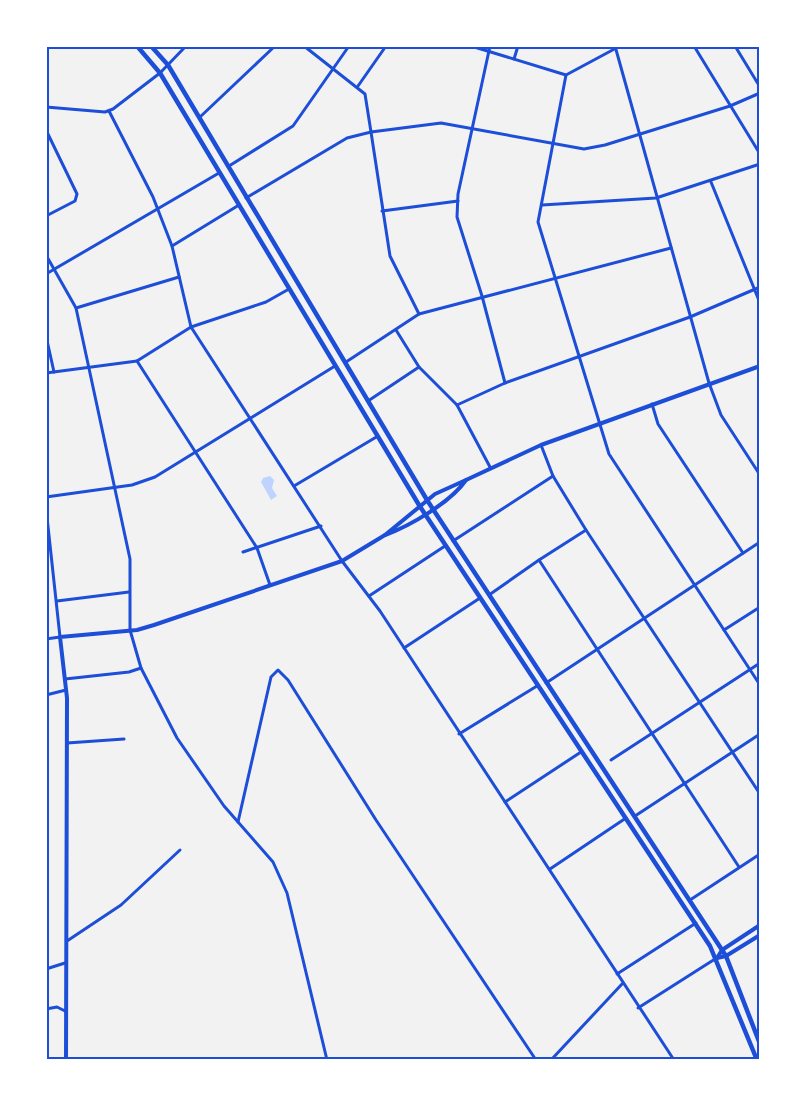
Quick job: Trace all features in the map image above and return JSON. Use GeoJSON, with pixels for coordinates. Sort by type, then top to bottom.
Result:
{"type":"FeatureCollection","features":[{"type":"Feature","properties":{"kind":"main road"},"geometry":{"type":"LineString","coordinates":[[136,46],[160,73],[419,505],[696,923],[717,958],[757,1059]]}},
{"type":"Feature","properties":{"kind":"main road"},"geometry":{"type":"LineString","coordinates":[[151,46],[168,65],[427,500],[722,950],[759,1044]]}},
{"type":"Feature","properties":{"kind":"street"},"geometry":{"type":"LineString","coordinates":[[46,107],[109,111],[160,73],[186,46]]}},
{"type":"Feature","properties":{"kind":"street"},"geometry":{"type":"LineString","coordinates":[[199,118],[275,46]]}},
{"type":"Feature","properties":{"kind":"street"},"geometry":{"type":"LineString","coordinates":[[304,46],[358,86],[365,94],[390,256],[419,314]]}},
{"type":"Feature","properties":{"kind":"street"},"geometry":{"type":"LineString","coordinates":[[228,167],[293,126],[349,46]]}},
{"type":"Feature","properties":{"kind":"street"},"geometry":{"type":"LineString","coordinates":[[358,86],[386,46]]}},
{"type":"Feature","properties":{"kind":"street"},"geometry":{"type":"LineString","coordinates":[[471,46],[489,49],[566,75],[617,47],[638,133],[709,384],[721,415],[759,475]]}},
{"type":"Feature","properties":{"kind":"street"},"geometry":{"type":"LineString","coordinates":[[514,59],[518,46]]}},
{"type":"Feature","properties":{"kind":"street"},"geometry":{"type":"LineString","coordinates":[[694,46],[759,154]]}},
{"type":"Feature","properties":{"kind":"street"},"geometry":{"type":"LineString","coordinates":[[735,46],[759,87]]}},
{"type":"Feature","properties":{"kind":"street"},"geometry":{"type":"LineString","coordinates":[[489,49],[471,127],[457,217],[483,296],[505,383]]}},
{"type":"Feature","properties":{"kind":"street"},"geometry":{"type":"LineString","coordinates":[[566,75],[538,222],[609,454],[759,685]]}},
{"type":"Feature","properties":{"kind":"street"},"geometry":{"type":"LineString","coordinates":[[246,198],[348,138],[371,132],[441,123],[584,149],[605,145],[730,106],[759,93]]}},
{"type":"Feature","properties":{"kind":"street"},"geometry":{"type":"LineString","coordinates":[[109,111],[158,211],[172,246],[191,327],[342,561],[404,648],[550,869],[622,984],[674,1059]]}},
{"type":"Feature","properties":{"kind":"street"},"geometry":{"type":"LineString","coordinates":[[46,130],[77,194],[75,201],[46,216]]}},
{"type":"Feature","properties":{"kind":"street"},"geometry":{"type":"LineString","coordinates":[[541,205],[656,198],[711,182],[759,164]]}},
{"type":"Feature","properties":{"kind":"street"},"geometry":{"type":"LineString","coordinates":[[46,274],[158,211],[219,173]]}},
{"type":"Feature","properties":{"kind":"street"},"geometry":{"type":"LineString","coordinates":[[711,182],[759,303]]}},
{"type":"Feature","properties":{"kind":"street"},"geometry":{"type":"LineString","coordinates":[[382,211],[458,201]]}},
{"type":"Feature","properties":{"kind":"street"},"geometry":{"type":"LineString","coordinates":[[172,246],[239,205]]}},
{"type":"Feature","properties":{"kind":"street"},"geometry":{"type":"LineString","coordinates":[[346,362],[419,314],[671,248]]}},
{"type":"Feature","properties":{"kind":"street"},"geometry":{"type":"LineString","coordinates":[[46,255],[76,308],[90,367],[130,559],[130,630],[141,668],[177,738],[238,822],[273,862],[287,892],[327,1059]]}},
{"type":"Feature","properties":{"kind":"street"},"geometry":{"type":"LineString","coordinates":[[76,308],[180,277]]}},
{"type":"Feature","properties":{"kind":"street"},"geometry":{"type":"LineString","coordinates":[[457,405],[505,383],[690,317],[759,287]]}},
{"type":"Feature","properties":{"kind":"street"},"geometry":{"type":"LineString","coordinates":[[46,373],[137,362],[191,327],[266,302],[288,289]]}},
{"type":"Feature","properties":{"kind":"street"},"geometry":{"type":"LineString","coordinates":[[396,330],[419,367],[457,405],[490,467]]}},
{"type":"Feature","properties":{"kind":"street"},"geometry":{"type":"LineString","coordinates":[[46,336],[54,372]]}},
{"type":"Feature","properties":{"kind":"street"},"geometry":{"type":"LineString","coordinates":[[137,362],[257,548],[270,585]]}},
{"type":"Feature","properties":{"kind":"street"},"geometry":{"type":"LineString","coordinates":[[46,497],[116,488],[155,477],[337,365]]}},
{"type":"Feature","properties":{"kind":"street"},"geometry":{"type":"LineString","coordinates":[[385,535],[419,505],[490,467],[541,445],[759,366]]}},
{"type":"Feature","properties":{"kind":"street"},"geometry":{"type":"LineString","coordinates":[[368,400],[419,367]]}},
{"type":"Feature","properties":{"kind":"street"},"geometry":{"type":"LineString","coordinates":[[652,404],[658,424],[743,554]]}},
{"type":"Feature","properties":{"kind":"street"},"geometry":{"type":"LineString","coordinates":[[294,486],[378,436]]}},
{"type":"Feature","properties":{"kind":"street"},"geometry":{"type":"LineString","coordinates":[[541,445],[553,476],[585,530],[759,794]]}},
{"type":"Feature","properties":{"kind":"street"},"geometry":{"type":"LineString","coordinates":[[453,541],[553,476]]}},
{"type":"Feature","properties":{"kind":"street"},"geometry":{"type":"LineString","coordinates":[[46,639],[130,630],[154,625],[342,561],[433,509],[460,489],[466,480]]}},
{"type":"Feature","properties":{"kind":"street"},"geometry":{"type":"LineString","coordinates":[[46,508],[66,690],[66,1059]]}},
{"type":"Feature","properties":{"kind":"street"},"geometry":{"type":"LineString","coordinates":[[243,552],[321,526]]}},
{"type":"Feature","properties":{"kind":"street"},"geometry":{"type":"LineString","coordinates":[[488,595],[585,530]]}},
{"type":"Feature","properties":{"kind":"street"},"geometry":{"type":"LineString","coordinates":[[546,683],[759,542]]}},
{"type":"Feature","properties":{"kind":"street"},"geometry":{"type":"LineString","coordinates":[[369,596],[446,545]]}},
{"type":"Feature","properties":{"kind":"street"},"geometry":{"type":"LineString","coordinates":[[539,560],[739,867]]}},
{"type":"Feature","properties":{"kind":"street"},"geometry":{"type":"LineString","coordinates":[[57,601],[130,592]]}},
{"type":"Feature","properties":{"kind":"street"},"geometry":{"type":"LineString","coordinates":[[404,648],[481,598]]}},
{"type":"Feature","properties":{"kind":"street"},"geometry":{"type":"LineString","coordinates":[[724,630],[759,607]]}},
{"type":"Feature","properties":{"kind":"street"},"geometry":{"type":"LineString","coordinates":[[611,760],[759,663]]}},
{"type":"Feature","properties":{"kind":"street"},"geometry":{"type":"LineString","coordinates":[[65,679],[129,672],[141,668]]}},
{"type":"Feature","properties":{"kind":"street"},"geometry":{"type":"LineString","coordinates":[[238,822],[271,677],[278,670],[288,680],[376,820],[536,1059]]}},
{"type":"Feature","properties":{"kind":"street"},"geometry":{"type":"LineString","coordinates":[[459,734],[539,685]]}},
{"type":"Feature","properties":{"kind":"street"},"geometry":{"type":"LineString","coordinates":[[46,695],[66,690]]}},
{"type":"Feature","properties":{"kind":"street"},"geometry":{"type":"LineString","coordinates":[[635,816],[759,734]]}},
{"type":"Feature","properties":{"kind":"street"},"geometry":{"type":"LineString","coordinates":[[67,743],[124,739]]}},
{"type":"Feature","properties":{"kind":"street"},"geometry":{"type":"LineString","coordinates":[[505,802],[582,751]]}},
{"type":"Feature","properties":{"kind":"street"},"geometry":{"type":"LineString","coordinates":[[550,869],[627,818]]}},
{"type":"Feature","properties":{"kind":"street"},"geometry":{"type":"LineString","coordinates":[[65,942],[121,905],[180,850]]}},
{"type":"Feature","properties":{"kind":"street"},"geometry":{"type":"LineString","coordinates":[[690,900],[759,854]]}},
{"type":"Feature","properties":{"kind":"street"},"geometry":{"type":"LineString","coordinates":[[616,974],[696,923]]}},
{"type":"Feature","properties":{"kind":"street"},"geometry":{"type":"LineString","coordinates":[[638,1008],[717,958],[722,950],[759,925]]}},
{"type":"Feature","properties":{"kind":"street"},"geometry":{"type":"LineString","coordinates":[[717,958],[726,957],[759,935]]}},
{"type":"Feature","properties":{"kind":"street"},"geometry":{"type":"LineString","coordinates":[[46,969],[65,963]]}},
{"type":"Feature","properties":{"kind":"street"},"geometry":{"type":"LineString","coordinates":[[551,1059],[622,984]]}},
{"type":"Feature","properties":{"kind":"street"},"geometry":{"type":"LineString","coordinates":[[46,1009],[57,1007],[65,1011]]}},
{"type":"Feature","properties":{"kind":"water"},"geometry":{"type":"Polygon","coordinates":[[[270,476],[274,480],[272,488],[277,496],[271,500],[261,482],[263,478],[270,476]]]}}]}
